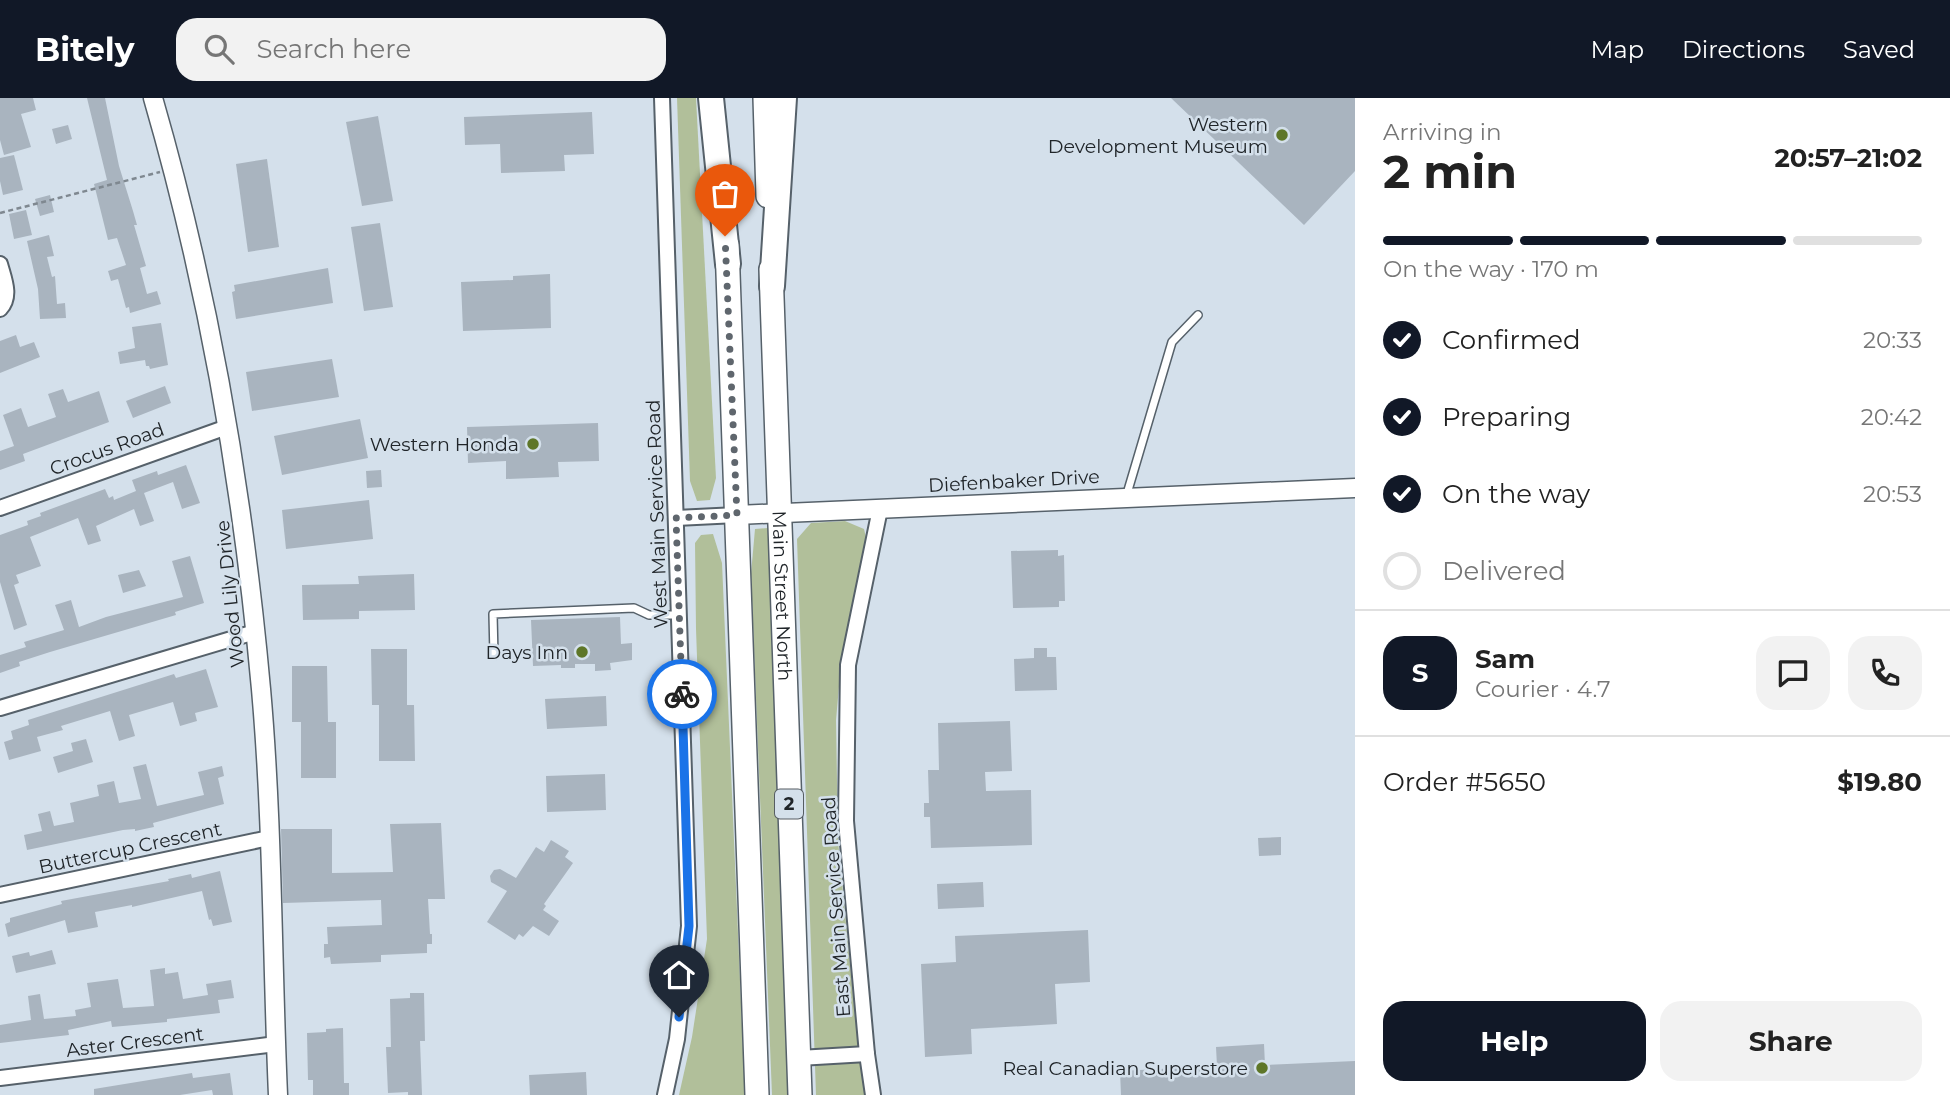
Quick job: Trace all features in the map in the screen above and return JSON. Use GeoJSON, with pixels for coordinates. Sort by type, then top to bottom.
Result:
{"type":"FeatureCollection","features":[{"type":"Feature","properties":{"kind":"highway"},"geometry":{"type":"LineString","coordinates":[[711,98],[728,264]]}},
{"type":"Feature","properties":{"kind":"highway"},"geometry":{"type":"LineString","coordinates":[[772,286],[784,98]]}},
{"type":"Feature","properties":{"kind":"main road","name":"2"},"geometry":{"type":"LineString","coordinates":[[722,98],[757,1095]]}},
{"type":"Feature","properties":{"kind":"main road","name":"Main Street North"},"geometry":{"type":"LineString","coordinates":[[765,98],[800,1095]]}},
{"type":"Feature","properties":{"kind":"street","name":"Wood Lily Drive"},"geometry":{"type":"LineString","coordinates":[[153,98],[201,288],[246,542],[265,748],[278,1095]]}},
{"type":"Feature","properties":{"kind":"street","name":"West Main Service Road"},"geometry":{"type":"LineString","coordinates":[[662,98],[689,926],[677,1040],[665,1095]]}},
{"type":"Feature","properties":{"kind":"street"},"geometry":{"type":"LineString","coordinates":[[0,264],[6,296],[0,309]]}},
{"type":"Feature","properties":{"kind":"street","name":"Crocus Road"},"geometry":{"type":"LineString","coordinates":[[0,508],[227,427]]}},
{"type":"Feature","properties":{"kind":"street","name":"Diefenbaker Drive"},"geometry":{"type":"LineString","coordinates":[[676,518],[1355,488]]}},
{"type":"Feature","properties":{"kind":"street","name":"East Main Service Road"},"geometry":{"type":"LineString","coordinates":[[873,1095],[846,821],[848,665],[880,509]]}},
{"type":"Feature","properties":{"kind":"street"},"geometry":{"type":"LineString","coordinates":[[0,708],[255,632]]}},
{"type":"Feature","properties":{"kind":"street","name":"Buttercup Crescent"},"geometry":{"type":"LineString","coordinates":[[0,895],[269,838]]}},
{"type":"Feature","properties":{"kind":"street","name":"Aster Crescent"},"geometry":{"type":"LineString","coordinates":[[0,1078],[276,1044]]}},
{"type":"Feature","properties":{"kind":"street"},"geometry":{"type":"LineString","coordinates":[[799,1058],[867,1054]]}},
{"type":"Feature","properties":{"kind":"lane"},"geometry":{"type":"LineString","coordinates":[[1125,498],[1172,342],[1198,315]]}},
{"type":"Feature","properties":{"kind":"lane"},"geometry":{"type":"LineString","coordinates":[[494,656],[493,614],[634,608],[649,615],[679,615]]}},
{"type":"Feature","properties":{"kind":"path"},"geometry":{"type":"LineString","coordinates":[[0,213],[172,169]]}},
{"type":"Feature","properties":{"kind":"green space"},"geometry":{"type":"Polygon","coordinates":[[[677,98],[696,98],[716,478],[710,500],[697,501],[690,481],[677,98]]]}},
{"type":"Feature","properties":{"kind":"green space"},"geometry":{"type":"Polygon","coordinates":[[[845,521],[864,529],[868,546],[842,653],[836,720],[838,841],[855,1016],[868,1095],[816,1095],[797,539],[811,523],[845,521]]]}},
{"type":"Feature","properties":{"kind":"green space"},"geometry":{"type":"Polygon","coordinates":[[[768,528],[789,1095],[772,1095],[751,574],[755,529],[768,528]]]}},
{"type":"Feature","properties":{"kind":"green space"},"geometry":{"type":"Polygon","coordinates":[[[713,534],[722,563],[745,1095],[679,1095],[692,1037],[707,939],[695,543],[701,535],[713,534]]]}},
{"type":"Feature","properties":{"kind":"building"},"geometry":{"type":"Polygon","coordinates":[[[0,98],[33,98],[36,110],[21,114],[31,147],[4,155],[0,140],[0,98]]]}},
{"type":"Feature","properties":{"kind":"building"},"geometry":{"type":"Polygon","coordinates":[[[87,98],[105,98],[119,166],[146,266],[140,268],[147,294],[157,291],[161,304],[130,313],[129,307],[126,308],[118,279],[111,281],[108,271],[126,265],[117,238],[108,240],[94,184],[107,180],[87,98]]]}},
{"type":"Feature","properties":{"kind":"building","name":"Western Development Museum"},"geometry":{"type":"Polygon","coordinates":[[[1171,98],[1355,98],[1355,171],[1304,225],[1171,98]]]}},
{"type":"Feature","properties":{"kind":"building"},"geometry":{"type":"Polygon","coordinates":[[[592,112],[594,154],[564,155],[565,171],[501,173],[500,144],[465,145],[464,117],[592,112]]]}},
{"type":"Feature","properties":{"kind":"building"},"geometry":{"type":"Polygon","coordinates":[[[378,116],[393,201],[362,206],[346,122],[378,116]]]}},
{"type":"Feature","properties":{"kind":"building"},"geometry":{"type":"Polygon","coordinates":[[[68,125],[72,139],[56,144],[52,129],[68,125]]]}},
{"type":"Feature","properties":{"kind":"building"},"geometry":{"type":"Polygon","coordinates":[[[14,155],[23,190],[3,195],[0,158],[14,155]]]}},
{"type":"Feature","properties":{"kind":"building"},"geometry":{"type":"Polygon","coordinates":[[[267,159],[279,247],[248,252],[236,164],[267,159]]]}},
{"type":"Feature","properties":{"kind":"building"},"geometry":{"type":"Polygon","coordinates":[[[50,195],[54,212],[40,216],[35,199],[50,195]]]}},
{"type":"Feature","properties":{"kind":"building"},"geometry":{"type":"Polygon","coordinates":[[[26,210],[32,235],[14,239],[9,214],[26,210]]]}},
{"type":"Feature","properties":{"kind":"building"},"geometry":{"type":"Polygon","coordinates":[[[380,223],[393,307],[364,311],[351,227],[380,223]]]}},
{"type":"Feature","properties":{"kind":"building"},"geometry":{"type":"Polygon","coordinates":[[[49,235],[54,256],[47,257],[52,277],[55,276],[57,304],[65,303],[66,318],[40,319],[38,289],[27,241],[49,235]]]}},
{"type":"Feature","properties":{"kind":"building"},"geometry":{"type":"Polygon","coordinates":[[[328,268],[333,303],[236,319],[232,292],[235,291],[234,285],[328,268]]]}},
{"type":"Feature","properties":{"kind":"building"},"geometry":{"type":"Polygon","coordinates":[[[550,274],[551,328],[463,331],[461,282],[513,280],[513,276],[550,274]]]}},
{"type":"Feature","properties":{"kind":"building"},"geometry":{"type":"Polygon","coordinates":[[[161,323],[168,365],[150,369],[145,360],[120,364],[118,352],[135,348],[132,327],[161,323]]]}},
{"type":"Feature","properties":{"kind":"building"},"geometry":{"type":"Polygon","coordinates":[[[16,335],[20,347],[34,342],[40,357],[0,373],[0,341],[16,335]]]}},
{"type":"Feature","properties":{"kind":"building"},"geometry":{"type":"Polygon","coordinates":[[[332,359],[339,397],[252,411],[246,372],[332,359]]]}},
{"type":"Feature","properties":{"kind":"building"},"geometry":{"type":"Polygon","coordinates":[[[165,386],[171,403],[133,418],[126,401],[165,386]]]}},
{"type":"Feature","properties":{"kind":"building"},"geometry":{"type":"Polygon","coordinates":[[[63,389],[68,402],[99,391],[109,422],[23,454],[25,461],[0,470],[0,451],[14,446],[3,415],[21,408],[28,427],[56,417],[48,394],[63,389]]]}},
{"type":"Feature","properties":{"kind":"building"},"geometry":{"type":"Polygon","coordinates":[[[360,419],[368,458],[282,475],[274,436],[360,419]]]}},
{"type":"Feature","properties":{"kind":"building","name":"Western Honda"},"geometry":{"type":"Polygon","coordinates":[[[598,423],[599,461],[558,462],[559,477],[506,479],[506,461],[468,463],[467,427],[598,423]]]}},
{"type":"Feature","properties":{"kind":"building"},"geometry":{"type":"Polygon","coordinates":[[[186,465],[200,503],[182,509],[173,482],[144,493],[154,521],[140,526],[134,509],[96,526],[101,541],[88,545],[78,518],[30,537],[41,566],[16,575],[19,583],[14,585],[27,625],[14,630],[0,582],[0,535],[28,525],[27,521],[41,516],[40,513],[105,489],[109,498],[113,496],[114,500],[136,491],[132,480],[157,471],[158,475],[186,465]]]}},
{"type":"Feature","properties":{"kind":"building"},"geometry":{"type":"Polygon","coordinates":[[[381,470],[382,487],[367,488],[366,471],[381,470]]]}},
{"type":"Feature","properties":{"kind":"building"},"geometry":{"type":"Polygon","coordinates":[[[369,500],[373,539],[286,549],[282,510],[369,500]]]}},
{"type":"Feature","properties":{"kind":"building"},"geometry":{"type":"Polygon","coordinates":[[[1058,550],[1058,556],[1064,555],[1065,601],[1059,601],[1059,607],[1013,608],[1011,551],[1058,550]]]}},
{"type":"Feature","properties":{"kind":"building"},"geometry":{"type":"Polygon","coordinates":[[[190,556],[204,603],[175,612],[176,615],[19,662],[20,666],[0,673],[0,655],[26,647],[24,642],[64,630],[55,605],[71,600],[79,627],[106,617],[183,597],[172,561],[190,556]]]}},
{"type":"Feature","properties":{"kind":"building"},"geometry":{"type":"Polygon","coordinates":[[[139,570],[146,586],[123,593],[118,575],[139,570]]]}},
{"type":"Feature","properties":{"kind":"building"},"geometry":{"type":"Polygon","coordinates":[[[414,574],[415,610],[359,611],[359,619],[303,620],[302,585],[359,584],[358,576],[414,574]]]}},
{"type":"Feature","properties":{"kind":"building","name":"Days Inn"},"geometry":{"type":"Polygon","coordinates":[[[620,617],[621,644],[632,643],[632,660],[610,663],[611,670],[595,671],[595,664],[575,664],[575,668],[561,668],[561,665],[533,666],[531,620],[620,617]]]}},
{"type":"Feature","properties":{"kind":"building"},"geometry":{"type":"Polygon","coordinates":[[[1034,648],[1047,648],[1047,657],[1056,657],[1057,690],[1015,691],[1014,659],[1034,658],[1034,648]]]}},
{"type":"Feature","properties":{"kind":"building"},"geometry":{"type":"Polygon","coordinates":[[[371,649],[407,649],[407,705],[414,705],[415,761],[379,761],[379,705],[372,705],[371,649]]]}},
{"type":"Feature","properties":{"kind":"building"},"geometry":{"type":"Polygon","coordinates":[[[292,666],[327,666],[328,722],[336,722],[336,778],[301,778],[301,722],[292,722],[292,666]]]}},
{"type":"Feature","properties":{"kind":"building"},"geometry":{"type":"Polygon","coordinates":[[[206,669],[218,707],[195,713],[197,721],[180,726],[173,702],[129,715],[135,736],[119,741],[110,711],[61,726],[63,730],[37,737],[41,751],[9,760],[4,742],[13,739],[11,731],[29,725],[28,720],[174,674],[176,678],[206,669]]]}},
{"type":"Feature","properties":{"kind":"building"},"geometry":{"type":"Polygon","coordinates":[[[606,696],[607,726],[547,729],[545,699],[606,696]]]}},
{"type":"Feature","properties":{"kind":"building"},"geometry":{"type":"Polygon","coordinates":[[[1010,721],[1012,771],[985,772],[986,791],[1031,790],[1032,845],[931,848],[930,817],[924,817],[924,803],[929,803],[928,770],[939,770],[938,723],[1010,721]]]}},
{"type":"Feature","properties":{"kind":"building"},"geometry":{"type":"Polygon","coordinates":[[[86,739],[93,762],[58,773],[53,757],[73,751],[71,743],[86,739]]]}},
{"type":"Feature","properties":{"kind":"building"},"geometry":{"type":"Polygon","coordinates":[[[146,764],[157,806],[204,795],[198,772],[222,766],[224,776],[218,778],[224,804],[153,823],[154,827],[135,831],[123,830],[27,850],[24,835],[42,831],[38,814],[50,811],[54,826],[74,822],[70,803],[99,796],[97,785],[114,781],[119,803],[141,799],[133,767],[146,764]]]}},
{"type":"Feature","properties":{"kind":"building"},"geometry":{"type":"Polygon","coordinates":[[[605,774],[606,810],[547,812],[546,776],[605,774]]]}},
{"type":"Feature","properties":{"kind":"building"},"geometry":{"type":"Polygon","coordinates":[[[441,823],[445,899],[428,899],[432,944],[427,944],[427,953],[381,955],[381,962],[331,964],[330,957],[324,958],[324,944],[328,944],[327,927],[382,925],[381,900],[283,903],[281,829],[332,829],[332,873],[393,872],[390,824],[441,823]]]}},
{"type":"Feature","properties":{"kind":"building"},"geometry":{"type":"Polygon","coordinates":[[[1281,837],[1281,855],[1259,856],[1258,838],[1281,837]]]}},
{"type":"Feature","properties":{"kind":"building"},"geometry":{"type":"Polygon","coordinates":[[[551,840],[569,851],[565,857],[573,863],[544,904],[546,906],[543,910],[559,921],[549,936],[533,926],[523,937],[519,934],[515,940],[487,922],[507,891],[491,882],[490,876],[494,870],[500,869],[516,878],[536,847],[544,852],[551,840]]]}},
{"type":"Feature","properties":{"kind":"building"},"geometry":{"type":"Polygon","coordinates":[[[220,871],[232,922],[213,926],[202,891],[132,907],[95,912],[98,927],[68,933],[65,920],[8,937],[5,924],[10,922],[10,918],[62,904],[61,901],[169,881],[168,879],[191,874],[192,878],[220,871]]]}},
{"type":"Feature","properties":{"kind":"building"},"geometry":{"type":"Polygon","coordinates":[[[983,882],[984,907],[938,909],[937,884],[983,882]]]}},
{"type":"Feature","properties":{"kind":"building"},"geometry":{"type":"Polygon","coordinates":[[[1088,930],[1090,982],[1055,984],[1057,1024],[971,1029],[972,1054],[925,1057],[921,964],[956,962],[955,936],[1088,930]]]}},
{"type":"Feature","properties":{"kind":"building"},"geometry":{"type":"Polygon","coordinates":[[[52,950],[56,964],[16,973],[12,956],[29,952],[30,956],[52,950]]]}},
{"type":"Feature","properties":{"kind":"building"},"geometry":{"type":"Polygon","coordinates":[[[165,968],[165,974],[178,972],[183,999],[208,995],[206,984],[231,980],[234,998],[218,1000],[220,1013],[167,1019],[167,1022],[112,1027],[111,1021],[68,1030],[69,1035],[0,1043],[0,1025],[31,1020],[28,996],[40,994],[44,1019],[76,1016],[75,1010],[91,1007],[87,983],[118,979],[123,1008],[154,1006],[150,970],[165,968]]]}},
{"type":"Feature","properties":{"kind":"building"},"geometry":{"type":"Polygon","coordinates":[[[410,993],[424,993],[425,1041],[420,1041],[422,1095],[408,1095],[408,1092],[388,1093],[386,1047],[391,1047],[390,999],[410,998],[410,993]]]}},
{"type":"Feature","properties":{"kind":"building"},"geometry":{"type":"Polygon","coordinates":[[[343,1028],[344,1083],[349,1083],[349,1095],[313,1095],[313,1080],[308,1080],[307,1033],[343,1028]]]}},
{"type":"Feature","properties":{"kind":"building","name":"Real Canadian Superstore"},"geometry":{"type":"Polygon","coordinates":[[[1264,1044],[1265,1065],[1355,1061],[1355,1095],[1121,1095],[1120,1071],[1217,1066],[1216,1047],[1264,1044]]]}},
{"type":"Feature","properties":{"kind":"building"},"geometry":{"type":"Polygon","coordinates":[[[586,1072],[587,1095],[530,1095],[529,1075],[586,1072]]]}},
{"type":"Feature","properties":{"kind":"building"},"geometry":{"type":"Polygon","coordinates":[[[192,1073],[193,1078],[230,1073],[233,1095],[213,1095],[212,1090],[180,1095],[94,1095],[94,1089],[192,1073]]]}},
{"type":"Feature","properties":{"kind":"way so far"},"geometry":{"type":"LineString","coordinates":[[682,694],[676,518],[737,515],[725,236]]}},
{"type":"Feature","properties":{"kind":"place","name":"Western Development Museum"},"geometry":{"type":"Point","coordinates":[1282,135]}},
{"type":"Feature","properties":{"kind":"place","name":"Western Honda"},"geometry":{"type":"Point","coordinates":[533,444]}},
{"type":"Feature","properties":{"kind":"place","name":"Days Inn"},"geometry":{"type":"Point","coordinates":[582,652]}},
{"type":"Feature","properties":{"kind":"place","name":"Real Canadian Superstore"},"geometry":{"type":"Point","coordinates":[1262,1068]}},
{"type":"Feature","properties":{"kind":"route"},"geometry":{"type":"LineString","coordinates":[[679,1017],[689,926],[682,694]]}}]}
